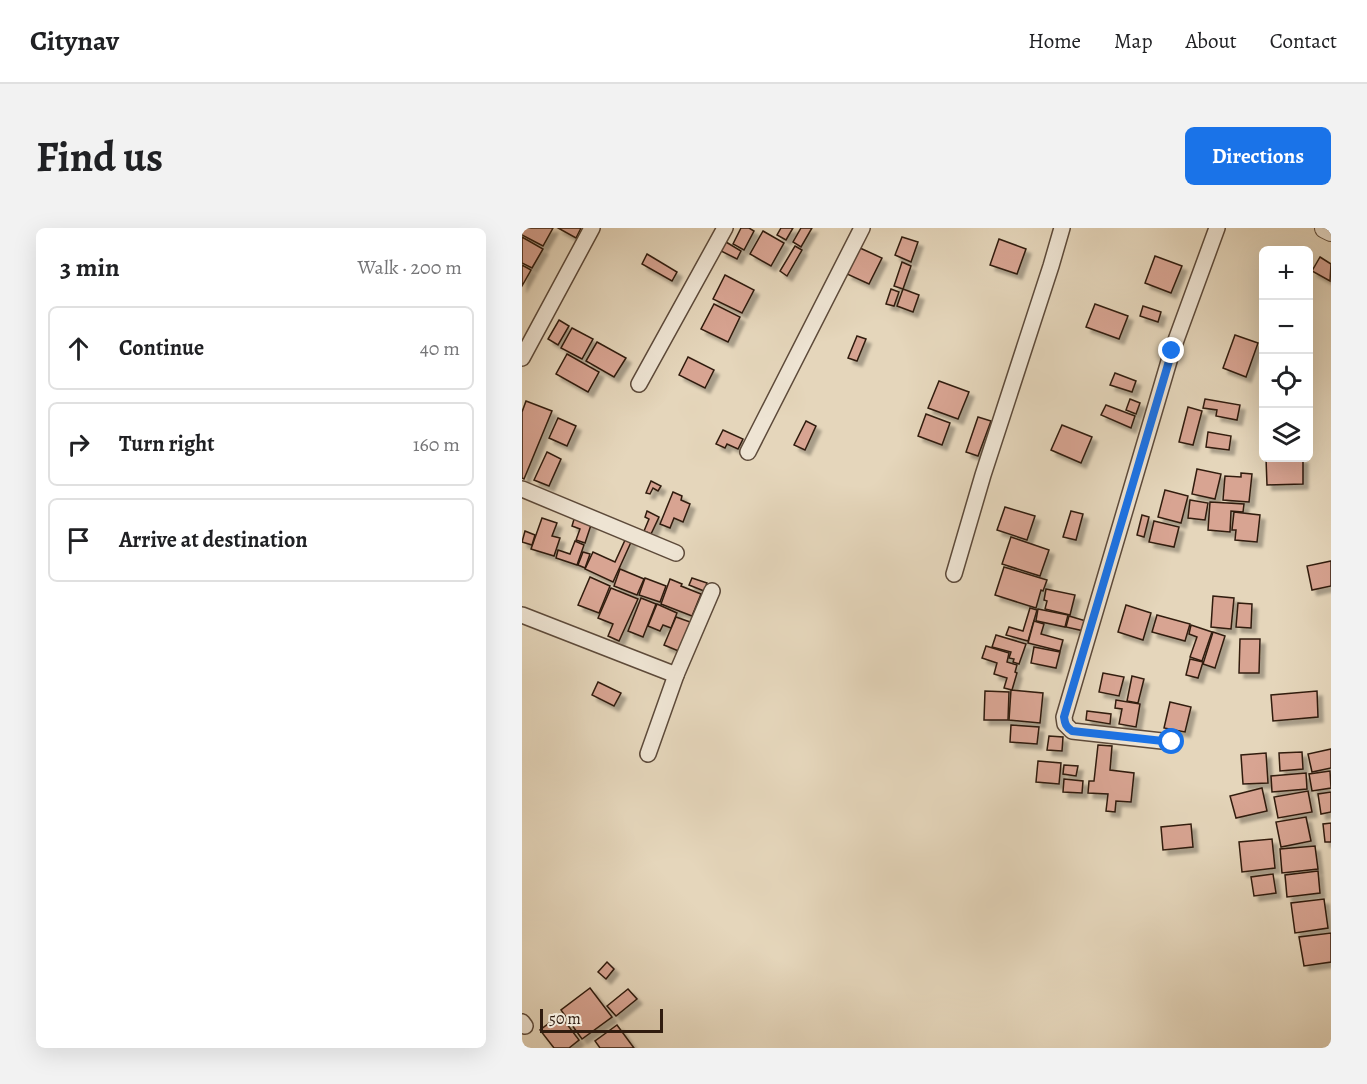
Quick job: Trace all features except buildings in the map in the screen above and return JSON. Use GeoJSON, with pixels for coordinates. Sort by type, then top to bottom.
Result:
{"type":"FeatureCollection","features":[{"type":"Feature","properties":{"kind":"street"},"geometry":{"type":"LineString","coordinates":[[522,358],[592,228]]}},
{"type":"Feature","properties":{"kind":"street"},"geometry":{"type":"LineString","coordinates":[[639,384],[725,228]]}},
{"type":"Feature","properties":{"kind":"street"},"geometry":{"type":"LineString","coordinates":[[748,452],[862,228]]}},
{"type":"Feature","properties":{"kind":"street"},"geometry":{"type":"LineString","coordinates":[[954,574],[983,475],[1062,228]]}},
{"type":"Feature","properties":{"kind":"street"},"geometry":{"type":"LineString","coordinates":[[1172,742],[1072,731],[1065,724],[1064,717],[1172,351],[1218,228]]}},
{"type":"Feature","properties":{"kind":"street"},"geometry":{"type":"LineString","coordinates":[[1325,228],[1331,231]]}},
{"type":"Feature","properties":{"kind":"street"},"geometry":{"type":"LineString","coordinates":[[522,489],[676,553]]}},
{"type":"Feature","properties":{"kind":"street"},"geometry":{"type":"LineString","coordinates":[[648,754],[676,675],[712,591]]}},
{"type":"Feature","properties":{"kind":"street"},"geometry":{"type":"LineString","coordinates":[[522,615],[676,675]]}},
{"type":"Feature","properties":{"kind":"route"},"geometry":{"type":"LineString","coordinates":[[1172,351],[1064,717],[1065,724],[1072,731],[1172,742]]}}]}
